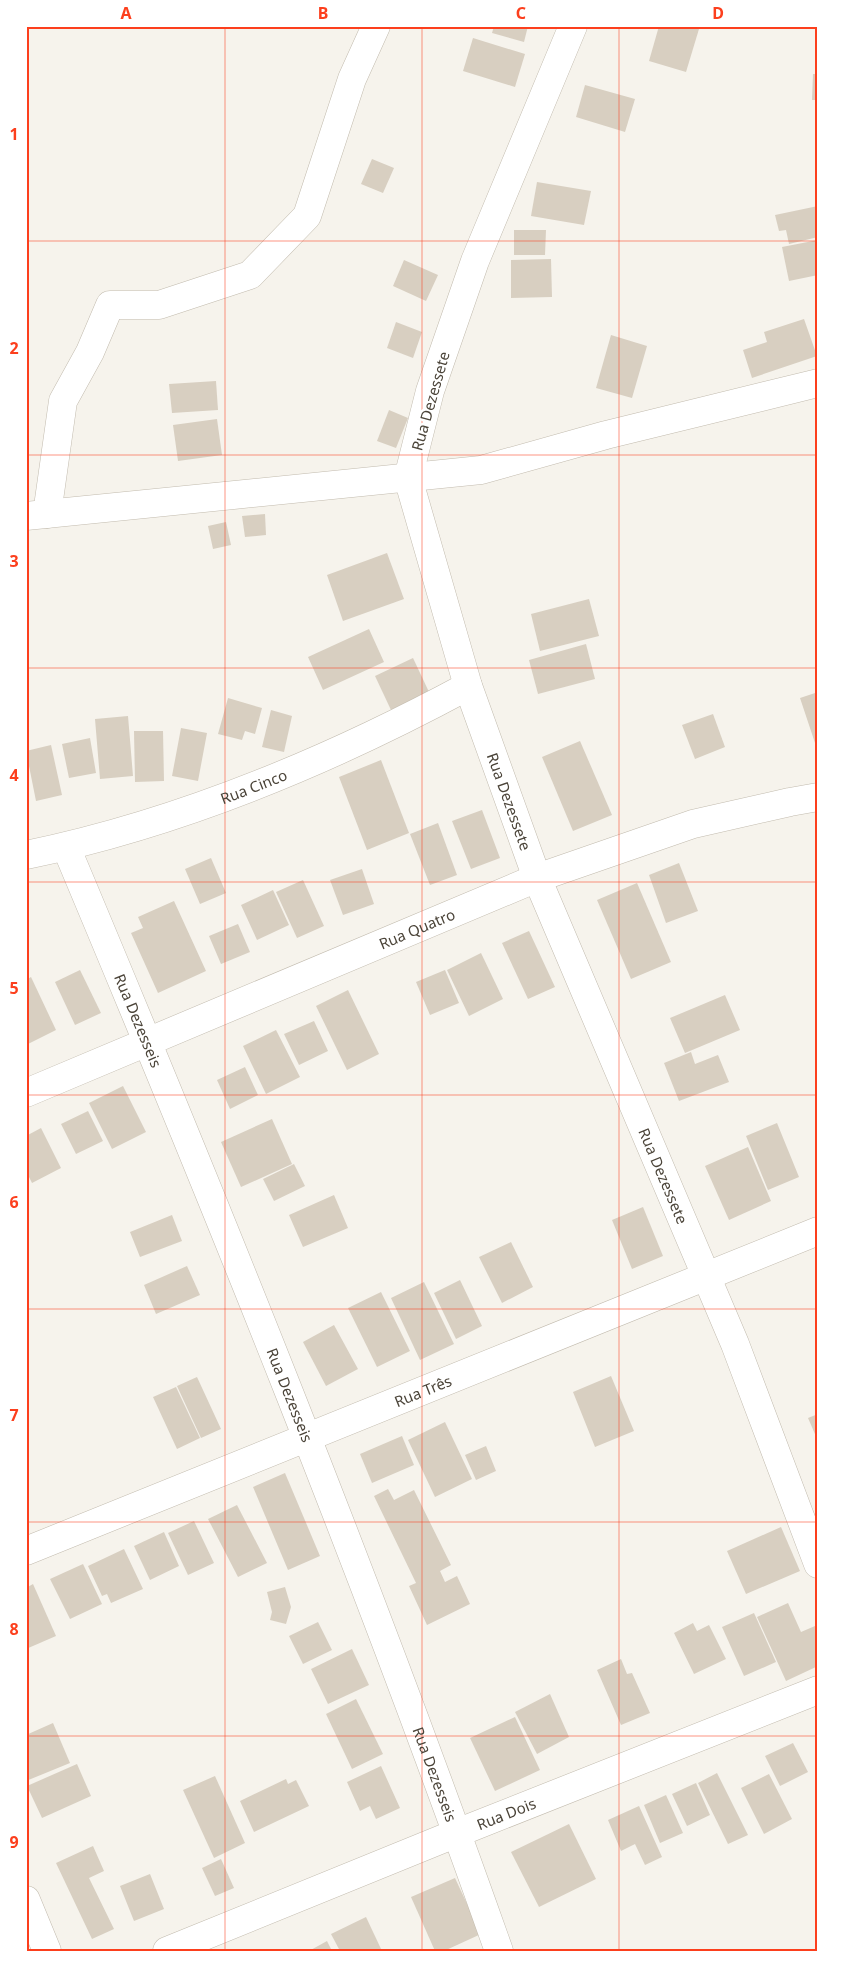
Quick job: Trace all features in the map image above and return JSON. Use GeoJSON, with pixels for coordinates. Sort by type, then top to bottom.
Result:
{"type":"FeatureCollection","features":[{"type":"Feature","properties":{"kind":"street"},"geometry":{"type":"LineString","coordinates":[[376,26],[352,79],[307,216],[269,256],[250,275],[159,304],[110,305],[90,352],[63,401],[37,515],[481,470],[606,435],[818,383]]}},
{"type":"Feature","properties":{"kind":"street","name":"Rua Dezessete"},"geometry":{"type":"LineString","coordinates":[[574,26],[475,261],[430,391],[408,478],[468,686],[537,878],[735,1344],[818,1564]]}},
{"type":"Feature","properties":{"kind":"street","name":"Rua Cinco"},"geometry":{"type":"LineString","coordinates":[[26,855],[66,847],[138,828],[230,796],[299,768],[403,721],[468,686]]}},
{"type":"Feature","properties":{"kind":"street","name":"Rua Quatro"},"geometry":{"type":"LineString","coordinates":[[26,1093],[537,878],[693,824],[818,797]]}},
{"type":"Feature","properties":{"kind":"street","name":"Rua Dezesseis"},"geometry":{"type":"LineString","coordinates":[[66,847],[148,1042],[308,1438],[458,1833],[499,1951]]}},
{"type":"Feature","properties":{"kind":"street","name":"Rua Três"},"geometry":{"type":"LineString","coordinates":[[26,1551],[818,1231]]}},
{"type":"Feature","properties":{"kind":"street","name":"Rua Dois"},"geometry":{"type":"LineString","coordinates":[[167,1951],[818,1690]]}},
{"type":"Feature","properties":{"kind":"street"},"geometry":{"type":"LineString","coordinates":[[26,1900],[47,1951]]}},
{"type":"Feature","properties":{"kind":"building"},"geometry":{"type":"Polygon","coordinates":[[[494,26],[528,26],[524,42],[492,33],[494,26]]]}},
{"type":"Feature","properties":{"kind":"building"},"geometry":{"type":"Polygon","coordinates":[[[659,26],[688,26],[699,29],[686,72],[649,61],[659,26]]]}},
{"type":"Feature","properties":{"kind":"building"},"geometry":{"type":"Polygon","coordinates":[[[473,38],[525,54],[515,87],[463,71],[473,38]]]}},
{"type":"Feature","properties":{"kind":"building"},"geometry":{"type":"Polygon","coordinates":[[[813,74],[818,74],[818,100],[812,100],[813,74]]]}},
{"type":"Feature","properties":{"kind":"building"},"geometry":{"type":"Polygon","coordinates":[[[585,85],[635,99],[625,132],[576,117],[585,85]]]}},
{"type":"Feature","properties":{"kind":"building"},"geometry":{"type":"Polygon","coordinates":[[[372,159],[394,168],[383,193],[361,184],[372,159]]]}},
{"type":"Feature","properties":{"kind":"building"},"geometry":{"type":"Polygon","coordinates":[[[537,182],[591,191],[584,225],[531,216],[537,182]]]}},
{"type":"Feature","properties":{"kind":"building"},"geometry":{"type":"Polygon","coordinates":[[[818,206],[818,237],[789,244],[786,230],[779,231],[775,215],[818,206]]]}},
{"type":"Feature","properties":{"kind":"building"},"geometry":{"type":"Polygon","coordinates":[[[514,230],[546,230],[545,255],[514,255],[514,230]]]}},
{"type":"Feature","properties":{"kind":"building"},"geometry":{"type":"Polygon","coordinates":[[[818,240],[818,275],[789,281],[782,247],[818,240]]]}},
{"type":"Feature","properties":{"kind":"building"},"geometry":{"type":"Polygon","coordinates":[[[551,259],[552,297],[511,298],[511,260],[551,259]]]}},
{"type":"Feature","properties":{"kind":"building"},"geometry":{"type":"Polygon","coordinates":[[[404,260],[438,275],[426,301],[393,286],[404,260]]]}},
{"type":"Feature","properties":{"kind":"building"},"geometry":{"type":"Polygon","coordinates":[[[804,319],[817,356],[752,378],[743,350],[767,342],[764,332],[804,319]]]}},
{"type":"Feature","properties":{"kind":"building"},"geometry":{"type":"Polygon","coordinates":[[[396,322],[422,332],[413,358],[387,348],[396,322]]]}},
{"type":"Feature","properties":{"kind":"building"},"geometry":{"type":"Polygon","coordinates":[[[611,335],[647,346],[632,398],[596,388],[611,335]]]}},
{"type":"Feature","properties":{"kind":"building"},"geometry":{"type":"Polygon","coordinates":[[[216,381],[218,410],[172,413],[169,384],[216,381]]]}},
{"type":"Feature","properties":{"kind":"building"},"geometry":{"type":"Polygon","coordinates":[[[389,410],[408,418],[396,448],[377,441],[389,410]]]}},
{"type":"Feature","properties":{"kind":"building"},"geometry":{"type":"Polygon","coordinates":[[[217,419],[222,455],[178,461],[173,425],[217,419]]]}},
{"type":"Feature","properties":{"kind":"building"},"geometry":{"type":"Polygon","coordinates":[[[265,514],[266,535],[245,537],[242,516],[265,514]]]}},
{"type":"Feature","properties":{"kind":"building"},"geometry":{"type":"Polygon","coordinates":[[[226,522],[231,545],[213,549],[208,526],[226,522]]]}},
{"type":"Feature","properties":{"kind":"building"},"geometry":{"type":"Polygon","coordinates":[[[387,553],[404,599],[343,621],[327,575],[387,553]]]}},
{"type":"Feature","properties":{"kind":"building"},"geometry":{"type":"Polygon","coordinates":[[[589,599],[599,636],[540,651],[531,614],[589,599]]]}},
{"type":"Feature","properties":{"kind":"building"},"geometry":{"type":"Polygon","coordinates":[[[369,629],[384,662],[323,690],[308,657],[369,629]]]}},
{"type":"Feature","properties":{"kind":"building"},"geometry":{"type":"Polygon","coordinates":[[[586,644],[595,679],[538,694],[529,660],[586,644]]]}},
{"type":"Feature","properties":{"kind":"building"},"geometry":{"type":"Polygon","coordinates":[[[413,658],[429,692],[391,710],[375,676],[413,658]]]}},
{"type":"Feature","properties":{"kind":"building"},"geometry":{"type":"Polygon","coordinates":[[[818,692],[818,749],[817,749],[800,698],[818,692]]]}},
{"type":"Feature","properties":{"kind":"building"},"geometry":{"type":"Polygon","coordinates":[[[228,698],[262,708],[255,734],[245,731],[242,740],[218,734],[228,698]]]}},
{"type":"Feature","properties":{"kind":"building"},"geometry":{"type":"Polygon","coordinates":[[[271,710],[292,716],[284,752],[262,747],[271,710]]]}},
{"type":"Feature","properties":{"kind":"building"},"geometry":{"type":"Polygon","coordinates":[[[713,714],[725,747],[695,759],[682,725],[713,714]]]}},
{"type":"Feature","properties":{"kind":"building"},"geometry":{"type":"Polygon","coordinates":[[[128,716],[133,776],[100,779],[95,719],[128,716]]]}},
{"type":"Feature","properties":{"kind":"building"},"geometry":{"type":"Polygon","coordinates":[[[181,728],[207,733],[198,781],[172,776],[181,728]]]}},
{"type":"Feature","properties":{"kind":"building"},"geometry":{"type":"Polygon","coordinates":[[[134,731],[163,731],[164,781],[135,782],[134,731]]]}},
{"type":"Feature","properties":{"kind":"building"},"geometry":{"type":"Polygon","coordinates":[[[90,738],[96,773],[69,778],[62,744],[90,738]]]}},
{"type":"Feature","properties":{"kind":"building"},"geometry":{"type":"Polygon","coordinates":[[[580,741],[612,815],[573,831],[542,757],[580,741]]]}},
{"type":"Feature","properties":{"kind":"building"},"geometry":{"type":"Polygon","coordinates":[[[51,745],[62,795],[36,801],[26,751],[51,745]]]}},
{"type":"Feature","properties":{"kind":"building"},"geometry":{"type":"Polygon","coordinates":[[[381,760],[409,833],[367,850],[339,777],[381,760]]]}},
{"type":"Feature","properties":{"kind":"building"},"geometry":{"type":"Polygon","coordinates":[[[482,810],[500,858],[471,869],[452,821],[482,810]]]}},
{"type":"Feature","properties":{"kind":"building"},"geometry":{"type":"Polygon","coordinates":[[[438,823],[457,875],[430,885],[410,834],[438,823]]]}},
{"type":"Feature","properties":{"kind":"building"},"geometry":{"type":"Polygon","coordinates":[[[211,858],[226,893],[200,904],[185,869],[211,858]]]}},
{"type":"Feature","properties":{"kind":"building"},"geometry":{"type":"Polygon","coordinates":[[[679,863],[698,911],[666,923],[649,875],[679,863]]]}},
{"type":"Feature","properties":{"kind":"building"},"geometry":{"type":"Polygon","coordinates":[[[362,869],[374,904],[343,915],[330,880],[362,869]]]}},
{"type":"Feature","properties":{"kind":"building"},"geometry":{"type":"Polygon","coordinates":[[[303,880],[324,926],[297,938],[276,892],[303,880]]]}},
{"type":"Feature","properties":{"kind":"building"},"geometry":{"type":"Polygon","coordinates":[[[637,883],[671,962],[631,979],[597,900],[637,883]]]}},
{"type":"Feature","properties":{"kind":"building"},"geometry":{"type":"Polygon","coordinates":[[[273,890],[289,925],[257,940],[241,905],[273,890]]]}},
{"type":"Feature","properties":{"kind":"building"},"geometry":{"type":"Polygon","coordinates":[[[174,901],[206,971],[158,993],[131,933],[143,928],[138,917],[174,901]]]}},
{"type":"Feature","properties":{"kind":"building"},"geometry":{"type":"Polygon","coordinates":[[[238,924],[250,952],[221,964],[209,936],[238,924]]]}},
{"type":"Feature","properties":{"kind":"building"},"geometry":{"type":"Polygon","coordinates":[[[529,931],[555,987],[528,999],[502,943],[529,931]]]}},
{"type":"Feature","properties":{"kind":"building"},"geometry":{"type":"Polygon","coordinates":[[[481,953],[503,999],[469,1016],[447,970],[481,953]]]}},
{"type":"Feature","properties":{"kind":"building"},"geometry":{"type":"Polygon","coordinates":[[[80,970],[101,1013],[75,1025],[55,982],[80,970]]]}},
{"type":"Feature","properties":{"kind":"building"},"geometry":{"type":"Polygon","coordinates":[[[445,970],[459,1003],[430,1015],[416,982],[445,970]]]}},
{"type":"Feature","properties":{"kind":"building"},"geometry":{"type":"Polygon","coordinates":[[[31,977],[56,1030],[26,1045],[26,980],[31,977]]]}},
{"type":"Feature","properties":{"kind":"building"},"geometry":{"type":"Polygon","coordinates":[[[348,990],[379,1054],[347,1070],[316,1006],[348,990]]]}},
{"type":"Feature","properties":{"kind":"building"},"geometry":{"type":"Polygon","coordinates":[[[725,995],[740,1030],[685,1053],[670,1018],[725,995]]]}},
{"type":"Feature","properties":{"kind":"building"},"geometry":{"type":"Polygon","coordinates":[[[314,1021],[328,1051],[299,1065],[284,1034],[314,1021]]]}},
{"type":"Feature","properties":{"kind":"building"},"geometry":{"type":"Polygon","coordinates":[[[276,1030],[300,1077],[266,1094],[243,1046],[276,1030]]]}},
{"type":"Feature","properties":{"kind":"building"},"geometry":{"type":"Polygon","coordinates":[[[691,1052],[695,1064],[718,1055],[729,1082],[679,1101],[664,1063],[691,1052]]]}},
{"type":"Feature","properties":{"kind":"building"},"geometry":{"type":"Polygon","coordinates":[[[245,1067],[258,1095],[230,1109],[217,1080],[245,1067]]]}},
{"type":"Feature","properties":{"kind":"building"},"geometry":{"type":"Polygon","coordinates":[[[123,1086],[146,1132],[112,1149],[89,1103],[123,1086]]]}},
{"type":"Feature","properties":{"kind":"building"},"geometry":{"type":"Polygon","coordinates":[[[88,1111],[103,1141],[76,1154],[61,1124],[88,1111]]]}},
{"type":"Feature","properties":{"kind":"building"},"geometry":{"type":"Polygon","coordinates":[[[272,1119],[292,1164],[241,1187],[221,1142],[272,1119]]]}},
{"type":"Feature","properties":{"kind":"building"},"geometry":{"type":"Polygon","coordinates":[[[777,1123],[799,1177],[768,1190],[746,1136],[777,1123]]]}},
{"type":"Feature","properties":{"kind":"building"},"geometry":{"type":"Polygon","coordinates":[[[41,1128],[61,1168],[32,1183],[26,1171],[26,1136],[41,1128]]]}},
{"type":"Feature","properties":{"kind":"building"},"geometry":{"type":"Polygon","coordinates":[[[748,1147],[771,1201],[729,1220],[705,1166],[748,1147]]]}},
{"type":"Feature","properties":{"kind":"building"},"geometry":{"type":"Polygon","coordinates":[[[294,1164],[305,1186],[274,1201],[263,1179],[294,1164]]]}},
{"type":"Feature","properties":{"kind":"building"},"geometry":{"type":"Polygon","coordinates":[[[334,1195],[348,1228],[303,1247],[289,1215],[334,1195]]]}},
{"type":"Feature","properties":{"kind":"building"},"geometry":{"type":"Polygon","coordinates":[[[643,1207],[663,1256],[632,1269],[612,1220],[643,1207]]]}},
{"type":"Feature","properties":{"kind":"building"},"geometry":{"type":"Polygon","coordinates":[[[172,1215],[182,1241],[140,1257],[130,1232],[172,1215]]]}},
{"type":"Feature","properties":{"kind":"building"},"geometry":{"type":"Polygon","coordinates":[[[511,1242],[533,1287],[502,1303],[479,1257],[511,1242]]]}},
{"type":"Feature","properties":{"kind":"building"},"geometry":{"type":"Polygon","coordinates":[[[187,1266],[200,1295],[156,1314],[144,1285],[187,1266]]]}},
{"type":"Feature","properties":{"kind":"building"},"geometry":{"type":"Polygon","coordinates":[[[460,1280],[482,1326],[456,1339],[434,1293],[460,1280]]]}},
{"type":"Feature","properties":{"kind":"building"},"geometry":{"type":"Polygon","coordinates":[[[424,1282],[454,1344],[420,1360],[391,1298],[424,1282]]]}},
{"type":"Feature","properties":{"kind":"building"},"geometry":{"type":"Polygon","coordinates":[[[381,1292],[410,1351],[377,1367],[348,1308],[381,1292]]]}},
{"type":"Feature","properties":{"kind":"building"},"geometry":{"type":"Polygon","coordinates":[[[334,1325],[358,1369],[326,1386],[303,1342],[334,1325]]]}},
{"type":"Feature","properties":{"kind":"building"},"geometry":{"type":"Polygon","coordinates":[[[611,1376],[634,1431],[595,1447],[573,1392],[611,1376]]]}},
{"type":"Feature","properties":{"kind":"building"},"geometry":{"type":"Polygon","coordinates":[[[197,1377],[221,1429],[201,1438],[177,1386],[197,1377]]]}},
{"type":"Feature","properties":{"kind":"building"},"geometry":{"type":"Polygon","coordinates":[[[176,1387],[200,1438],[177,1449],[153,1397],[176,1387]]]}},
{"type":"Feature","properties":{"kind":"building"},"geometry":{"type":"Polygon","coordinates":[[[818,1414],[818,1441],[808,1418],[818,1414]]]}},
{"type":"Feature","properties":{"kind":"building"},"geometry":{"type":"Polygon","coordinates":[[[445,1422],[472,1479],[435,1497],[408,1440],[445,1422]]]}},
{"type":"Feature","properties":{"kind":"building"},"geometry":{"type":"Polygon","coordinates":[[[402,1436],[414,1465],[372,1483],[360,1454],[402,1436]]]}},
{"type":"Feature","properties":{"kind":"building"},"geometry":{"type":"Polygon","coordinates":[[[486,1446],[496,1471],[476,1480],[465,1455],[486,1446]]]}},
{"type":"Feature","properties":{"kind":"building"},"geometry":{"type":"Polygon","coordinates":[[[285,1473],[320,1556],[288,1570],[253,1487],[285,1473]]]}},
{"type":"Feature","properties":{"kind":"building"},"geometry":{"type":"Polygon","coordinates":[[[388,1489],[394,1500],[414,1490],[451,1565],[440,1571],[445,1582],[457,1576],[470,1604],[427,1625],[409,1586],[416,1583],[374,1496],[388,1489]]]}},
{"type":"Feature","properties":{"kind":"building"},"geometry":{"type":"Polygon","coordinates":[[[237,1505],[267,1563],[238,1577],[208,1519],[237,1505]]]}},
{"type":"Feature","properties":{"kind":"building"},"geometry":{"type":"Polygon","coordinates":[[[194,1521],[214,1563],[188,1575],[168,1533],[194,1521]]]}},
{"type":"Feature","properties":{"kind":"building"},"geometry":{"type":"Polygon","coordinates":[[[781,1527],[800,1571],[746,1594],[727,1551],[781,1527]]]}},
{"type":"Feature","properties":{"kind":"building"},"geometry":{"type":"Polygon","coordinates":[[[164,1532],[179,1566],[150,1580],[134,1546],[164,1532]]]}},
{"type":"Feature","properties":{"kind":"building"},"geometry":{"type":"Polygon","coordinates":[[[124,1549],[143,1589],[111,1603],[107,1594],[102,1596],[88,1566],[124,1549]]]}},
{"type":"Feature","properties":{"kind":"building"},"geometry":{"type":"Polygon","coordinates":[[[83,1564],[102,1604],[70,1619],[50,1579],[83,1564]]]}},
{"type":"Feature","properties":{"kind":"building"},"geometry":{"type":"Polygon","coordinates":[[[33,1584],[56,1636],[26,1649],[26,1588],[33,1584]]]}},
{"type":"Feature","properties":{"kind":"building"},"geometry":{"type":"Polygon","coordinates":[[[285,1587],[291,1607],[286,1624],[270,1620],[272,1612],[267,1592],[285,1587]]]}},
{"type":"Feature","properties":{"kind":"building"},"geometry":{"type":"Polygon","coordinates":[[[788,1603],[801,1632],[815,1626],[818,1633],[818,1666],[786,1681],[757,1617],[788,1603]]]}},
{"type":"Feature","properties":{"kind":"building"},"geometry":{"type":"Polygon","coordinates":[[[754,1613],[776,1662],[744,1676],[722,1627],[754,1613]]]}},
{"type":"Feature","properties":{"kind":"building"},"geometry":{"type":"Polygon","coordinates":[[[318,1622],[332,1650],[303,1664],[289,1636],[318,1622]]]}},
{"type":"Feature","properties":{"kind":"building"},"geometry":{"type":"Polygon","coordinates":[[[693,1623],[697,1631],[709,1625],[726,1659],[694,1674],[674,1633],[693,1623]]]}},
{"type":"Feature","properties":{"kind":"building"},"geometry":{"type":"Polygon","coordinates":[[[352,1649],[369,1685],[328,1704],[311,1669],[352,1649]]]}},
{"type":"Feature","properties":{"kind":"building"},"geometry":{"type":"Polygon","coordinates":[[[621,1659],[627,1674],[632,1673],[650,1713],[621,1725],[597,1670],[621,1659]]]}},
{"type":"Feature","properties":{"kind":"building"},"geometry":{"type":"Polygon","coordinates":[[[550,1694],[569,1737],[537,1754],[515,1712],[550,1694]]]}},
{"type":"Feature","properties":{"kind":"building"},"geometry":{"type":"Polygon","coordinates":[[[356,1699],[383,1754],[352,1769],[326,1714],[356,1699]]]}},
{"type":"Feature","properties":{"kind":"building"},"geometry":{"type":"Polygon","coordinates":[[[515,1717],[540,1770],[495,1791],[470,1738],[515,1717]]]}},
{"type":"Feature","properties":{"kind":"building"},"geometry":{"type":"Polygon","coordinates":[[[53,1723],[70,1763],[26,1781],[26,1735],[53,1723]]]}},
{"type":"Feature","properties":{"kind":"building"},"geometry":{"type":"Polygon","coordinates":[[[793,1743],[808,1772],[780,1786],[765,1756],[793,1743]]]}},
{"type":"Feature","properties":{"kind":"building"},"geometry":{"type":"Polygon","coordinates":[[[77,1764],[91,1796],[42,1818],[27,1786],[77,1764]]]}},
{"type":"Feature","properties":{"kind":"building"},"geometry":{"type":"Polygon","coordinates":[[[381,1766],[400,1808],[376,1819],[370,1806],[360,1811],[347,1782],[381,1766]]]}},
{"type":"Feature","properties":{"kind":"building"},"geometry":{"type":"Polygon","coordinates":[[[717,1773],[748,1835],[728,1844],[698,1783],[717,1773]]]}},
{"type":"Feature","properties":{"kind":"building"},"geometry":{"type":"Polygon","coordinates":[[[769,1774],[792,1819],[764,1834],[741,1788],[769,1774]]]}},
{"type":"Feature","properties":{"kind":"building"},"geometry":{"type":"Polygon","coordinates":[[[215,1776],[245,1843],[214,1858],[183,1790],[215,1776]]]}},
{"type":"Feature","properties":{"kind":"building"},"geometry":{"type":"Polygon","coordinates":[[[286,1779],[288,1784],[296,1780],[309,1806],[254,1832],[240,1801],[286,1779]]]}},
{"type":"Feature","properties":{"kind":"building"},"geometry":{"type":"Polygon","coordinates":[[[696,1783],[710,1815],[687,1826],[672,1794],[696,1783]]]}},
{"type":"Feature","properties":{"kind":"building"},"geometry":{"type":"Polygon","coordinates":[[[666,1795],[683,1833],[660,1843],[644,1805],[666,1795]]]}},
{"type":"Feature","properties":{"kind":"building"},"geometry":{"type":"Polygon","coordinates":[[[639,1806],[662,1857],[645,1865],[635,1844],[621,1851],[608,1820],[639,1806]]]}},
{"type":"Feature","properties":{"kind":"building"},"geometry":{"type":"Polygon","coordinates":[[[569,1824],[596,1879],[539,1907],[511,1852],[569,1824]]]}},
{"type":"Feature","properties":{"kind":"building"},"geometry":{"type":"Polygon","coordinates":[[[93,1846],[104,1871],[89,1878],[114,1929],[92,1939],[56,1863],[93,1846]]]}},
{"type":"Feature","properties":{"kind":"building"},"geometry":{"type":"Polygon","coordinates":[[[221,1859],[234,1888],[215,1896],[202,1868],[221,1859]]]}},
{"type":"Feature","properties":{"kind":"building"},"geometry":{"type":"Polygon","coordinates":[[[150,1874],[164,1909],[134,1921],[120,1886],[150,1874]]]}},
{"type":"Feature","properties":{"kind":"building"},"geometry":{"type":"Polygon","coordinates":[[[455,1878],[481,1934],[444,1951],[435,1951],[411,1897],[455,1878]]]}},
{"type":"Feature","properties":{"kind":"building"},"geometry":{"type":"Polygon","coordinates":[[[366,1917],[382,1951],[340,1951],[331,1934],[366,1917]]]}},
{"type":"Feature","properties":{"kind":"building"},"geometry":{"type":"Polygon","coordinates":[[[327,1941],[332,1951],[309,1951],[327,1941]]]}}]}
